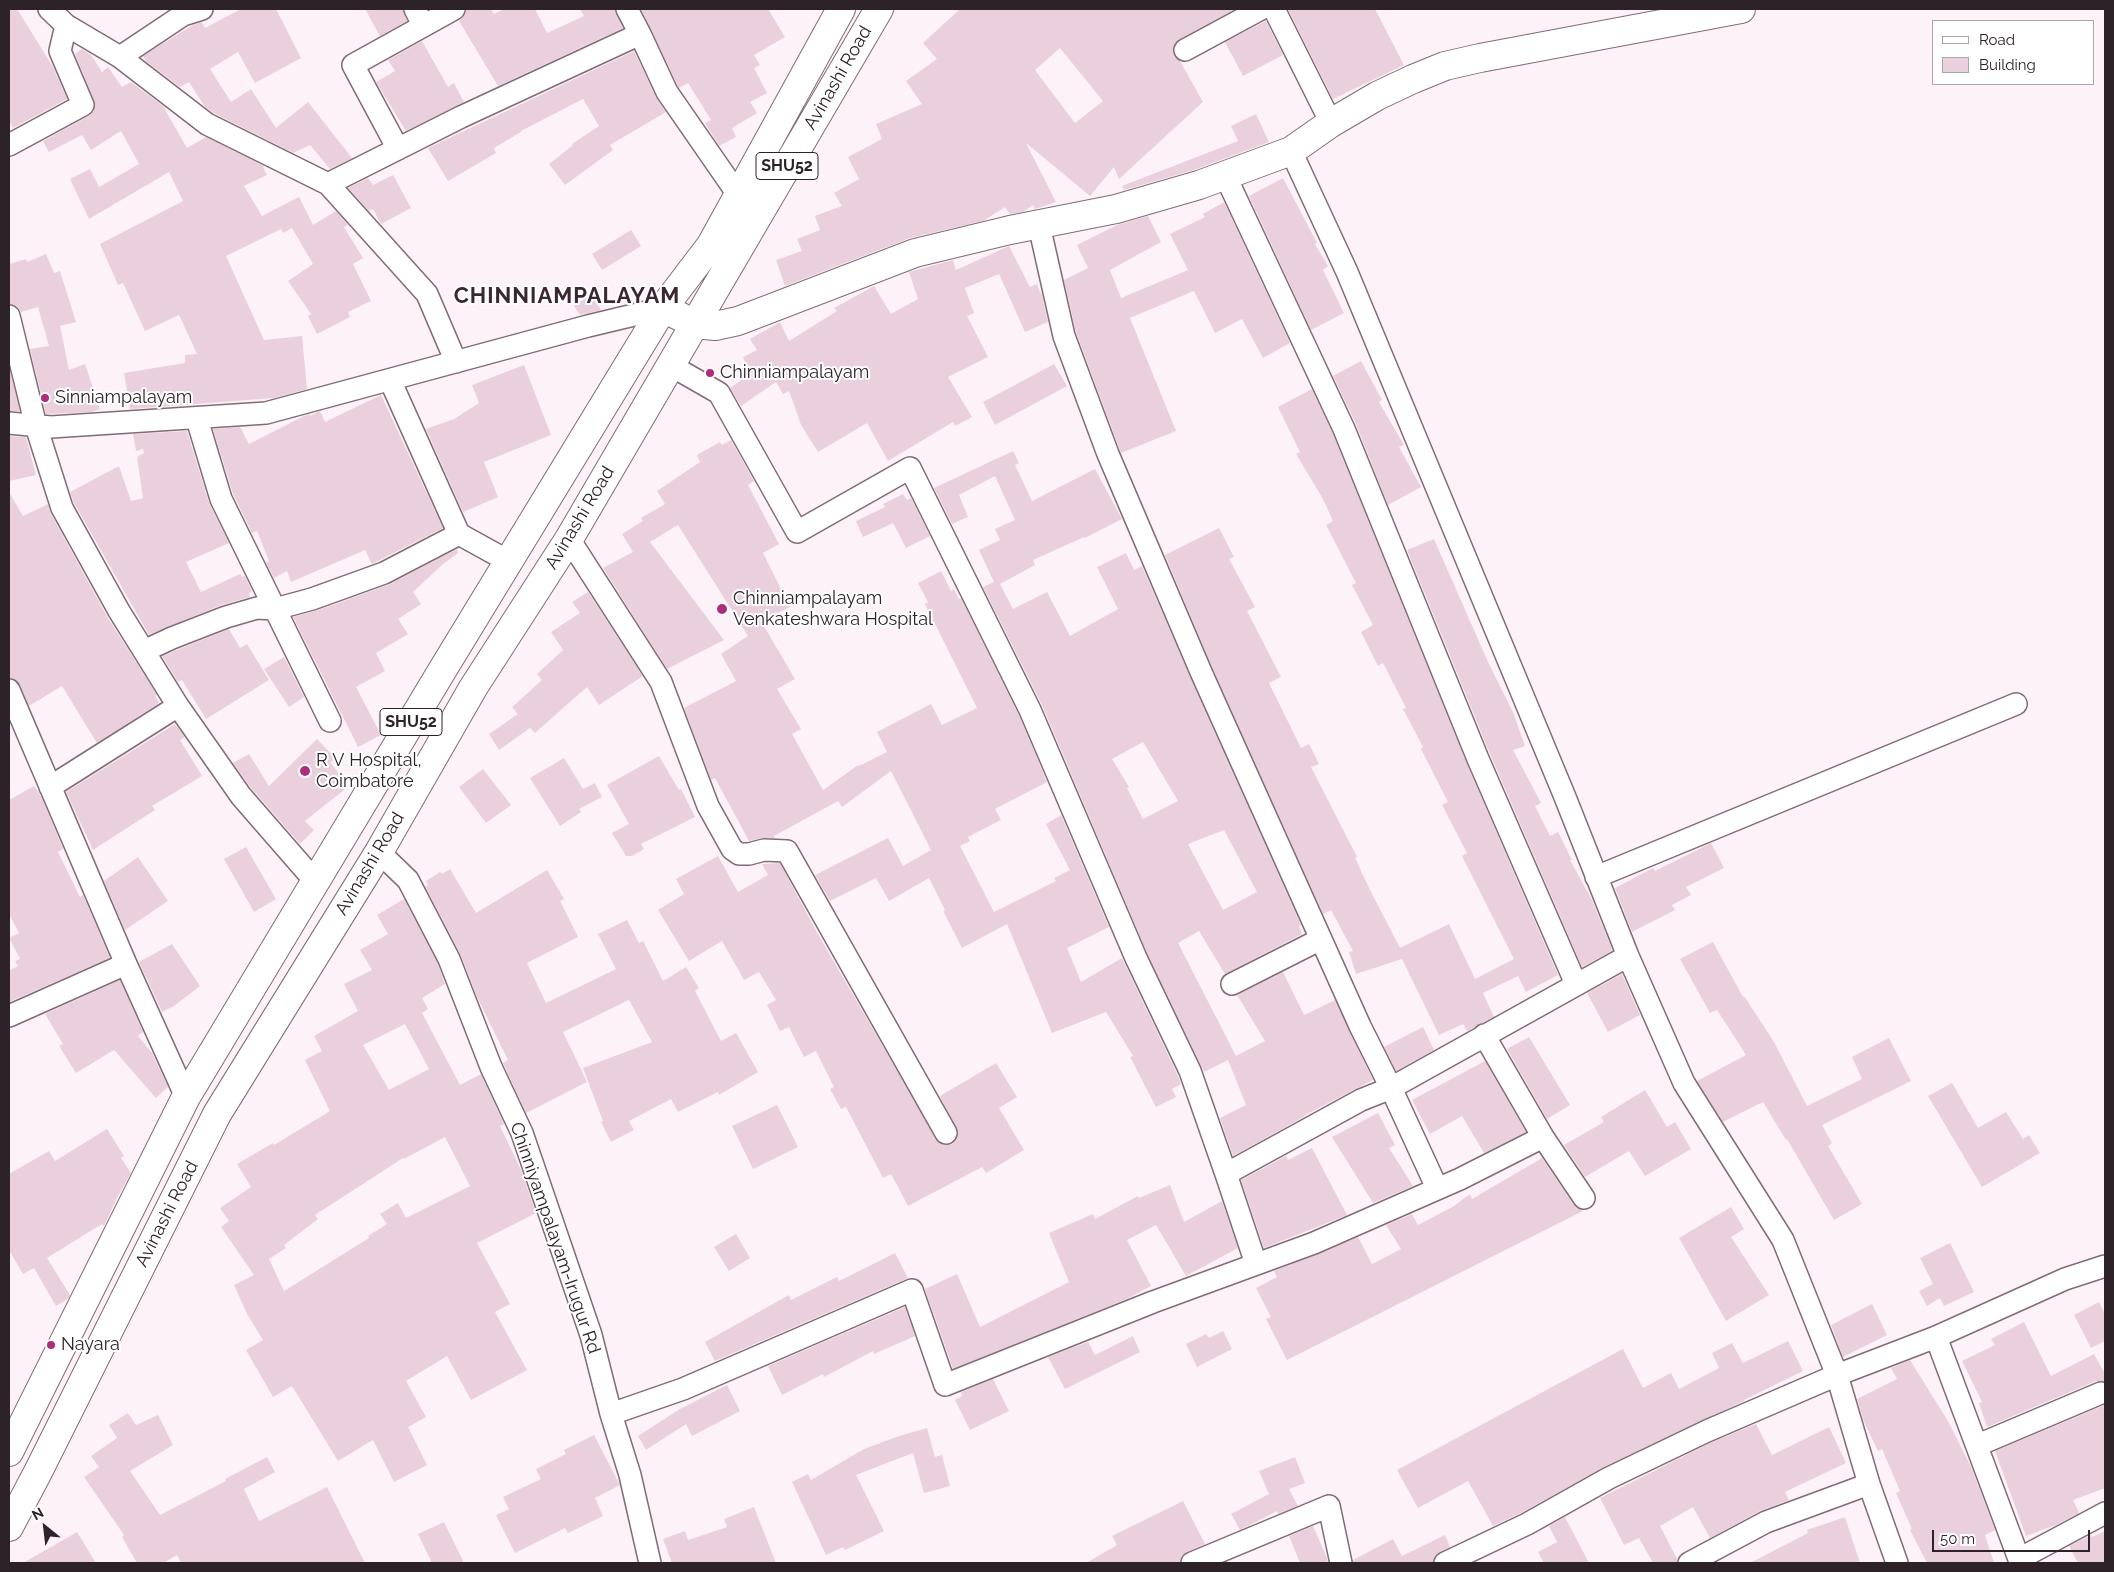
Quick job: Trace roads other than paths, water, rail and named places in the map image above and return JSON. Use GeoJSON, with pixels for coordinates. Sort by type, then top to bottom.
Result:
{"type":"FeatureCollection","features":[{"type":"Feature","properties":{"kind":"main road","name":"Avinashi Road"},"geometry":{"type":"LineString","coordinates":[[9,1452],[186,1097],[508,561],[663,308],[711,245],[841,9]]}},
{"type":"Feature","properties":{"kind":"main road","name":"Avinashi Road"},"geometry":{"type":"LineString","coordinates":[[9,1527],[217,1114],[379,852],[473,688],[569,539],[879,9]]}},
{"type":"Feature","properties":{"kind":"main road"},"geometry":{"type":"LineString","coordinates":[[663,308],[695,324],[715,326],[738,321],[915,253],[1010,230],[1116,209],[1200,185],[1291,151],[1331,123],[1413,79],[1445,66],[1741,9]]}},
{"type":"Feature","properties":{"kind":"street"},"geometry":{"type":"LineString","coordinates":[[120,56],[183,14],[202,9]]}},
{"type":"Feature","properties":{"kind":"street"},"geometry":{"type":"LineString","coordinates":[[398,149],[353,64],[419,17],[454,9]]}},
{"type":"Feature","properties":{"kind":"street"},"geometry":{"type":"LineString","coordinates":[[627,9],[667,92],[739,196]]}},
{"type":"Feature","properties":{"kind":"street"},"geometry":{"type":"LineString","coordinates":[[1185,50],[1261,9]]}},
{"type":"Feature","properties":{"kind":"street"},"geometry":{"type":"LineString","coordinates":[[1274,9],[1331,123]]}},
{"type":"Feature","properties":{"kind":"street"},"geometry":{"type":"LineString","coordinates":[[58,17],[120,56],[207,124],[328,184],[427,294],[456,362]]}},
{"type":"Feature","properties":{"kind":"street"},"geometry":{"type":"LineString","coordinates":[[9,145],[83,105],[60,51],[58,17]]}},
{"type":"Feature","properties":{"kind":"street"},"geometry":{"type":"LineString","coordinates":[[328,184],[461,117],[640,34]]}},
{"type":"Feature","properties":{"kind":"street"},"geometry":{"type":"LineString","coordinates":[[1291,151],[1347,272],[1628,956],[1684,1083],[1783,1240],[1837,1375],[1869,1484],[1897,1563]]}},
{"type":"Feature","properties":{"kind":"street"},"geometry":{"type":"LineString","coordinates":[[1225,175],[1344,429],[1478,759],[1576,984]]}},
{"type":"Feature","properties":{"kind":"street"},"geometry":{"type":"LineString","coordinates":[[1039,225],[1064,336],[1108,454],[1201,672],[1364,1034],[1437,1188]]}},
{"type":"Feature","properties":{"kind":"street"},"geometry":{"type":"LineString","coordinates":[[9,423],[44,427],[266,413],[663,308]]}},
{"type":"Feature","properties":{"kind":"street"},"geometry":{"type":"LineString","coordinates":[[9,316],[44,427],[62,508],[144,651],[178,706],[241,796],[315,881]]}},
{"type":"Feature","properties":{"kind":"street"},"geometry":{"type":"LineString","coordinates":[[670,365],[719,393],[797,532],[910,468],[1030,710],[1136,958],[1190,1071],[1256,1264]]}},
{"type":"Feature","properties":{"kind":"street"},"geometry":{"type":"LineString","coordinates":[[390,380],[459,534],[508,561]]}},
{"type":"Feature","properties":{"kind":"street"},"geometry":{"type":"LineString","coordinates":[[190,418],[221,499],[330,721]]}},
{"type":"Feature","properties":{"kind":"street"},"geometry":{"type":"LineString","coordinates":[[144,651],[226,617],[257,608],[275,609],[312,600],[384,573],[459,534]]}},
{"type":"Feature","properties":{"kind":"street"},"geometry":{"type":"LineString","coordinates":[[569,539],[661,682],[708,806],[732,849],[739,854],[749,854],[764,850],[787,851],[946,1133]]}},
{"type":"Feature","properties":{"kind":"street"},"geometry":{"type":"LineString","coordinates":[[9,690],[125,962],[186,1097]]}},
{"type":"Feature","properties":{"kind":"street"},"geometry":{"type":"LineString","coordinates":[[1596,877],[2016,704]]}},
{"type":"Feature","properties":{"kind":"street"},"geometry":{"type":"LineString","coordinates":[[50,787],[178,706]]}},
{"type":"Feature","properties":{"kind":"street","name":"Chinniyampalayam-Irugur Rd"},"geometry":{"type":"LineString","coordinates":[[379,852],[408,880],[449,959],[491,1067],[522,1133],[591,1335],[611,1414],[630,1474],[650,1563]]}},
{"type":"Feature","properties":{"kind":"street"},"geometry":{"type":"LineString","coordinates":[[1232,984],[1321,939]]}},
{"type":"Feature","properties":{"kind":"street"},"geometry":{"type":"LineString","coordinates":[[1226,1174],[1361,1100],[1391,1088],[1628,956]]}},
{"type":"Feature","properties":{"kind":"street"},"geometry":{"type":"LineString","coordinates":[[9,1016],[125,962]]}},
{"type":"Feature","properties":{"kind":"street"},"geometry":{"type":"LineString","coordinates":[[1484,1035],[1543,1137],[1584,1198]]}},
{"type":"Feature","properties":{"kind":"street"},"geometry":{"type":"LineString","coordinates":[[611,1414],[683,1389],[912,1290],[945,1385],[1153,1302],[1314,1242],[1437,1188],[1543,1137]]}},
{"type":"Feature","properties":{"kind":"street"},"geometry":{"type":"LineString","coordinates":[[1445,1563],[1527,1524],[1609,1478],[1707,1431],[1837,1375],[1936,1337],[2065,1279],[2105,1266]]}},
{"type":"Feature","properties":{"kind":"street"},"geometry":{"type":"LineString","coordinates":[[1936,1337],[1978,1445],[2019,1559],[2105,1513]]}},
{"type":"Feature","properties":{"kind":"street"},"geometry":{"type":"LineString","coordinates":[[1978,1445],[2101,1393]]}},
{"type":"Feature","properties":{"kind":"street"},"geometry":{"type":"LineString","coordinates":[[1689,1563],[1766,1522],[1869,1484]]}},
{"type":"Feature","properties":{"kind":"street"},"geometry":{"type":"LineString","coordinates":[[1192,1563],[1329,1506],[1341,1563]]}},
{"type":"Feature","properties":{"kind":"place","name":"Chinniampalayam"},"geometry":{"type":"Point","coordinates":[710,373]}},
{"type":"Feature","properties":{"kind":"place","name":"Sinniampalayam"},"geometry":{"type":"Point","coordinates":[45,398]}},
{"type":"Feature","properties":{"kind":"place","name":"Chinniampalayam Venkateshwara Hospital"},"geometry":{"type":"Point","coordinates":[722,609]}},
{"type":"Feature","properties":{"kind":"place","name":"R V Hospital, Coimbatore"},"geometry":{"type":"Point","coordinates":[305,771]}},
{"type":"Feature","properties":{"kind":"place","name":"Nayara"},"geometry":{"type":"Point","coordinates":[51,1345]}},
{"type":"Feature","properties":{"kind":"district","name":"CHINNIAMPALAYAM"},"geometry":{"type":"Point","coordinates":[567,296]}}]}
